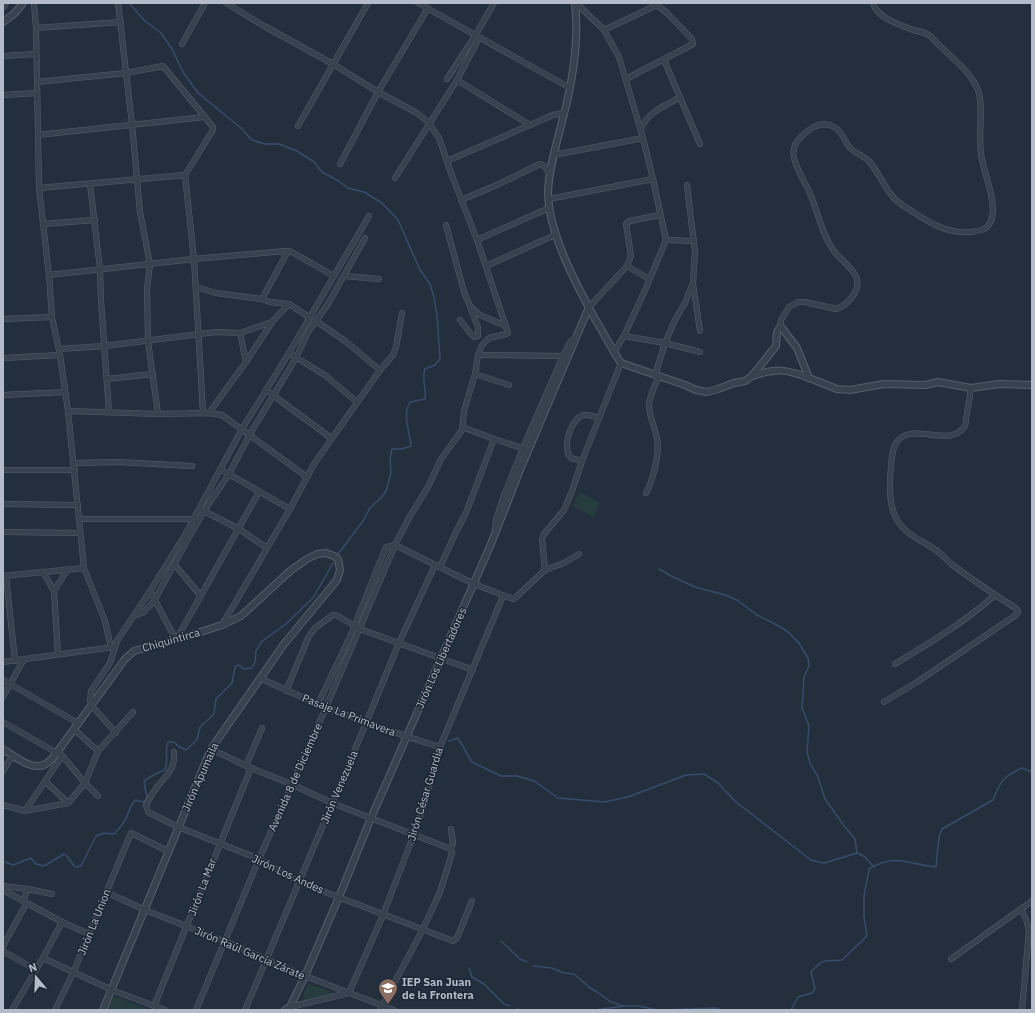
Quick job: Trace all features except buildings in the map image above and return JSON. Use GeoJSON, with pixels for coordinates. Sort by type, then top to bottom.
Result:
{"type":"FeatureCollection","features":[{"type":"Feature","properties":{"kind":"street"},"geometry":{"type":"LineString","coordinates":[[3,8],[6,3]]}},
{"type":"Feature","properties":{"kind":"street"},"geometry":{"type":"LineString","coordinates":[[3,22],[15,13],[22,3]]}},
{"type":"Feature","properties":{"kind":"street"},"geometry":{"type":"LineString","coordinates":[[34,3],[36,28],[39,188],[49,275],[52,317],[60,352],[68,411],[84,568],[105,621],[113,647]]}},
{"type":"Feature","properties":{"kind":"street"},"geometry":{"type":"LineString","coordinates":[[118,3],[132,124],[140,212],[150,264],[147,289],[148,341],[158,414]]}},
{"type":"Feature","properties":{"kind":"street"},"geometry":{"type":"LineString","coordinates":[[182,44],[206,3]]}},
{"type":"Feature","properties":{"kind":"street"},"geometry":{"type":"LineString","coordinates":[[226,3],[333,64],[378,92],[417,113],[429,123],[439,138],[477,240],[508,330],[506,334],[489,338],[482,345],[478,355],[475,374],[464,411],[462,427],[494,440],[526,449]]}},
{"type":"Feature","properties":{"kind":"street"},"geometry":{"type":"LineString","coordinates":[[298,126],[368,3]]}},
{"type":"Feature","properties":{"kind":"street"},"geometry":{"type":"LineString","coordinates":[[418,3],[570,88]]}},
{"type":"Feature","properties":{"kind":"street"},"geometry":{"type":"LineString","coordinates":[[395,178],[457,80],[494,3]]}},
{"type":"Feature","properties":{"kind":"street"},"geometry":{"type":"LineString","coordinates":[[576,3],[604,30],[619,57],[641,129],[654,179],[666,240],[624,336],[614,352]]}},
{"type":"Feature","properties":{"kind":"street"},"geometry":{"type":"LineString","coordinates":[[576,3],[573,76],[554,155],[548,192],[549,208],[556,234],[572,273],[589,307],[621,363],[696,390],[707,392],[745,381],[752,376],[776,346],[777,332],[782,318],[789,307],[794,303],[805,302],[836,309],[844,306],[856,289],[857,279],[852,269],[835,253],[825,236],[810,193],[794,158],[795,144],[799,138],[813,127],[826,124],[838,129],[850,147],[870,163],[894,199],[926,220],[941,228],[967,232],[982,230],[988,227],[991,222],[992,201],[980,145],[981,105],[978,90],[969,75],[928,34],[882,17],[875,9],[873,3]]}},
{"type":"Feature","properties":{"kind":"street"},"geometry":{"type":"LineString","coordinates":[[604,30],[656,4],[667,13],[693,41],[693,44],[626,79]]}},
{"type":"Feature","properties":{"kind":"street"},"geometry":{"type":"LineString","coordinates":[[340,164],[378,92],[428,8]]}},
{"type":"Feature","properties":{"kind":"street"},"geometry":{"type":"LineString","coordinates":[[36,28],[121,22]]}},
{"type":"Feature","properties":{"kind":"street"},"geometry":{"type":"LineString","coordinates":[[447,79],[477,37]]}},
{"type":"Feature","properties":{"kind":"street"},"geometry":{"type":"LineString","coordinates":[[3,56],[36,54]]}},
{"type":"Feature","properties":{"kind":"street"},"geometry":{"type":"LineString","coordinates":[[664,60],[700,144]]}},
{"type":"Feature","properties":{"kind":"street"},"geometry":{"type":"LineString","coordinates":[[37,82],[126,73],[163,66],[213,126],[214,129],[185,175],[194,259],[198,334],[206,413]]}},
{"type":"Feature","properties":{"kind":"street"},"geometry":{"type":"LineString","coordinates":[[457,80],[530,125]]}},
{"type":"Feature","properties":{"kind":"street"},"geometry":{"type":"LineString","coordinates":[[3,94],[37,93]]}},
{"type":"Feature","properties":{"kind":"street"},"geometry":{"type":"LineString","coordinates":[[641,129],[644,121],[655,110],[680,97]]}},
{"type":"Feature","properties":{"kind":"street"},"geometry":{"type":"LineString","coordinates":[[447,161],[553,115],[564,113]]}},
{"type":"Feature","properties":{"kind":"street"},"geometry":{"type":"LineString","coordinates":[[38,135],[204,117]]}},
{"type":"Feature","properties":{"kind":"street"},"geometry":{"type":"LineString","coordinates":[[554,155],[643,138]]}},
{"type":"Feature","properties":{"kind":"street"},"geometry":{"type":"LineString","coordinates":[[461,200],[497,185],[540,164],[543,164],[550,174]]}},
{"type":"Feature","properties":{"kind":"street"},"geometry":{"type":"LineString","coordinates":[[39,188],[185,175]]}},
{"type":"Feature","properties":{"kind":"street"},"geometry":{"type":"LineString","coordinates":[[549,199],[654,179]]}},
{"type":"Feature","properties":{"kind":"street"},"geometry":{"type":"LineString","coordinates":[[90,184],[100,269],[109,412]]}},
{"type":"Feature","properties":{"kind":"street"},"geometry":{"type":"LineString","coordinates":[[687,185],[695,252],[693,283],[700,331]]}},
{"type":"Feature","properties":{"kind":"street"},"geometry":{"type":"LineString","coordinates":[[477,240],[549,208]]}},
{"type":"Feature","properties":{"kind":"street"},"geometry":{"type":"LineString","coordinates":[[589,307],[627,266],[631,256],[626,224],[630,221],[660,215]]}},
{"type":"Feature","properties":{"kind":"street"},"geometry":{"type":"LineString","coordinates":[[134,616],[144,612],[154,600],[175,565],[220,469],[242,429],[289,354],[369,216]]}},
{"type":"Feature","properties":{"kind":"street"},"geometry":{"type":"LineString","coordinates":[[43,224],[94,220]]}},
{"type":"Feature","properties":{"kind":"street"},"geometry":{"type":"LineString","coordinates":[[446,225],[464,292],[479,330],[478,336],[476,337],[471,334],[460,320]]}},
{"type":"Feature","properties":{"kind":"street"},"geometry":{"type":"LineString","coordinates":[[486,266],[556,234]]}},
{"type":"Feature","properties":{"kind":"street"},"geometry":{"type":"LineString","coordinates":[[116,733],[92,706],[90,700],[91,691],[110,663],[113,647],[150,591],[194,519],[228,474],[250,434],[296,358],[308,332],[328,304],[365,238]]}},
{"type":"Feature","properties":{"kind":"street"},"geometry":{"type":"LineString","coordinates":[[666,240],[694,241]]}},
{"type":"Feature","properties":{"kind":"street"},"geometry":{"type":"LineString","coordinates":[[262,299],[288,251]]}},
{"type":"Feature","properties":{"kind":"street"},"geometry":{"type":"LineString","coordinates":[[49,275],[194,259],[288,251],[334,276]]}},
{"type":"Feature","properties":{"kind":"street"},"geometry":{"type":"LineString","coordinates":[[627,266],[650,279]]}},
{"type":"Feature","properties":{"kind":"street"},"geometry":{"type":"LineString","coordinates":[[344,276],[379,279]]}},
{"type":"Feature","properties":{"kind":"street"},"geometry":{"type":"LineString","coordinates":[[646,493],[651,482],[657,450],[657,438],[649,406],[650,399],[666,343],[675,320],[685,303],[693,283]]}},
{"type":"Feature","properties":{"kind":"street"},"geometry":{"type":"LineString","coordinates":[[196,287],[216,293],[289,304],[309,318]]}},
{"type":"Feature","properties":{"kind":"street"},"geometry":{"type":"LineString","coordinates":[[206,413],[246,362],[272,322],[289,304]]}},
{"type":"Feature","properties":{"kind":"street"},"geometry":{"type":"LineString","coordinates":[[470,306],[480,315],[506,326]]}},
{"type":"Feature","properties":{"kind":"street","name":"Jirón Los Libertadores"},"geometry":{"type":"LineString","coordinates":[[287,1008],[305,976],[371,818],[474,584],[494,536],[526,449],[589,307]]}},
{"type":"Feature","properties":{"kind":"street"},"geometry":{"type":"LineString","coordinates":[[222,625],[290,509],[306,477],[331,438],[344,423],[380,370],[393,355],[396,347],[402,313]]}},
{"type":"Feature","properties":{"kind":"street"},"geometry":{"type":"LineString","coordinates":[[3,320],[52,317]]}},
{"type":"Feature","properties":{"kind":"street"},"geometry":{"type":"LineString","coordinates":[[3,358],[216,332],[240,333],[272,322]]}},
{"type":"Feature","properties":{"kind":"street"},"geometry":{"type":"LineString","coordinates":[[305,325],[316,322],[345,341],[380,370]]}},
{"type":"Feature","properties":{"kind":"street"},"geometry":{"type":"LineString","coordinates":[[780,327],[785,331],[797,348],[809,378]]}},
{"type":"Feature","properties":{"kind":"street"},"geometry":{"type":"LineString","coordinates":[[240,333],[246,362]]}},
{"type":"Feature","properties":{"kind":"street"},"geometry":{"type":"LineString","coordinates":[[624,336],[666,343],[700,352]]}},
{"type":"Feature","properties":{"kind":"street"},"geometry":{"type":"LineString","coordinates":[[289,354],[326,376],[357,402]]}},
{"type":"Feature","properties":{"kind":"street"},"geometry":{"type":"LineString","coordinates":[[478,355],[566,356]]}},
{"type":"Feature","properties":{"kind":"street"},"geometry":{"type":"LineString","coordinates":[[545,570],[542,540],[544,534],[564,510],[621,363]]}},
{"type":"Feature","properties":{"kind":"street"},"geometry":{"type":"LineString","coordinates":[[752,376],[777,370],[798,373],[837,389],[850,390],[884,384],[926,385],[938,382],[971,388],[999,384],[1032,385]]}},
{"type":"Feature","properties":{"kind":"street"},"geometry":{"type":"LineString","coordinates":[[107,379],[153,374]]}},
{"type":"Feature","properties":{"kind":"street"},"geometry":{"type":"LineString","coordinates":[[475,374],[509,384]]}},
{"type":"Feature","properties":{"kind":"street"},"geometry":{"type":"LineString","coordinates":[[884,702],[917,682],[1016,615],[1018,612],[1017,609],[995,596],[955,567],[937,550],[918,540],[903,528],[899,524],[894,514],[891,504],[889,478],[892,452],[895,444],[902,437],[908,435],[952,435],[963,429],[965,426],[971,388]]}},
{"type":"Feature","properties":{"kind":"street"},"geometry":{"type":"LineString","coordinates":[[266,390],[331,438]]}},
{"type":"Feature","properties":{"kind":"street"},"geometry":{"type":"LineString","coordinates":[[3,396],[65,392]]}},
{"type":"Feature","properties":{"kind":"street"},"geometry":{"type":"LineString","coordinates":[[68,411],[158,414],[206,413],[222,415],[250,434],[306,477]]}},
{"type":"Feature","properties":{"kind":"street"},"geometry":{"type":"LineString","coordinates":[[582,461],[571,458],[568,453],[568,440],[574,421],[586,414],[599,418]]}},
{"type":"Feature","properties":{"kind":"street","name":"Avenida 8 de Diciembre"},"geometry":{"type":"LineString","coordinates":[[196,1010],[291,784],[326,708],[395,545],[410,516],[428,487],[441,459],[462,430],[462,427]]}},
{"type":"Feature","properties":{"kind":"street","name":"Jirón Venezuela"},"geometry":{"type":"LineString","coordinates":[[245,1010],[399,643],[466,513],[494,440]]}},
{"type":"Feature","properties":{"kind":"street"},"geometry":{"type":"LineString","coordinates":[[74,462],[118,462],[192,466]]}},
{"type":"Feature","properties":{"kind":"street"},"geometry":{"type":"LineString","coordinates":[[220,469],[290,509]]}},
{"type":"Feature","properties":{"kind":"street"},"geometry":{"type":"LineString","coordinates":[[3,470],[74,470]]}},
{"type":"Feature","properties":{"kind":"street"},"geometry":{"type":"LineString","coordinates":[[176,640],[259,492]]}},
{"type":"Feature","properties":{"kind":"street"},"geometry":{"type":"LineString","coordinates":[[3,504],[78,505]]}},
{"type":"Feature","properties":{"kind":"street"},"geometry":{"type":"LineString","coordinates":[[202,510],[239,529],[267,548]]}},
{"type":"Feature","properties":{"kind":"street"},"geometry":{"type":"LineString","coordinates":[[79,519],[194,519]]}},
{"type":"Feature","properties":{"kind":"street"},"geometry":{"type":"LineString","coordinates":[[3,532],[80,533]]}},
{"type":"Feature","properties":{"kind":"street"},"geometry":{"type":"LineString","coordinates":[[184,535],[188,539]]}},
{"type":"Feature","properties":{"kind":"street"},"geometry":{"type":"LineString","coordinates":[[318,704],[349,639],[353,625],[385,548],[388,546],[395,545],[474,584],[511,599],[515,598],[545,570],[564,563],[579,554]]}},
{"type":"Feature","properties":{"kind":"street","name":"Chiquintirca"},"geometry":{"type":"LineString","coordinates":[[3,749],[31,765],[41,766],[48,763],[59,753],[102,689],[125,659],[134,650],[176,640],[222,625],[241,616],[290,571],[317,554],[326,553]]}},
{"type":"Feature","properties":{"kind":"street","name":"Jirón Apumaila"},"geometry":{"type":"LineString","coordinates":[[103,1010],[211,749],[293,633],[337,580],[340,570],[338,559],[326,553]]}},
{"type":"Feature","properties":{"kind":"street"},"geometry":{"type":"LineString","coordinates":[[175,565],[200,595]]}},
{"type":"Feature","properties":{"kind":"street"},"geometry":{"type":"LineString","coordinates":[[15,660],[4,576],[84,568]]}},
{"type":"Feature","properties":{"kind":"street"},"geometry":{"type":"LineString","coordinates":[[54,591],[67,570]]}},
{"type":"Feature","properties":{"kind":"street"},"geometry":{"type":"LineString","coordinates":[[43,572],[54,591],[58,654]]}},
{"type":"Feature","properties":{"kind":"street"},"geometry":{"type":"LineString","coordinates":[[150,591],[176,640]]}},
{"type":"Feature","properties":{"kind":"street","name":"Jirón César Guardia"},"geometry":{"type":"LineString","coordinates":[[349,993],[383,915],[414,834],[425,802],[440,748],[455,708],[473,670],[503,596]]}},
{"type":"Feature","properties":{"kind":"street"},"geometry":{"type":"LineString","coordinates":[[895,664],[945,633],[984,606],[995,596]]}},
{"type":"Feature","properties":{"kind":"street"},"geometry":{"type":"LineString","coordinates":[[286,690],[309,636],[315,628],[333,615],[336,615],[360,629],[473,670]]}},
{"type":"Feature","properties":{"kind":"street"},"geometry":{"type":"LineString","coordinates":[[3,662],[113,647]]}},
{"type":"Feature","properties":{"kind":"street"},"geometry":{"type":"LineString","coordinates":[[3,696],[24,660]]}},
{"type":"Feature","properties":{"kind":"street","name":"Pasaje La Primavera"},"geometry":{"type":"LineString","coordinates":[[260,678],[326,708],[440,748]]}},
{"type":"Feature","properties":{"kind":"street"},"geometry":{"type":"LineString","coordinates":[[3,680],[78,723]]}},
{"type":"Feature","properties":{"kind":"street"},"geometry":{"type":"LineString","coordinates":[[3,805],[25,811],[68,803],[84,782],[98,751],[116,733],[133,712]]}},
{"type":"Feature","properties":{"kind":"street"},"geometry":{"type":"LineString","coordinates":[[3,722],[59,753],[98,796]]}},
{"type":"Feature","properties":{"kind":"street","name":"Jirón La Mar"},"geometry":{"type":"LineString","coordinates":[[154,1006],[187,927],[262,728]]}},
{"type":"Feature","properties":{"kind":"street"},"geometry":{"type":"LineString","coordinates":[[74,729],[98,751]]}},
{"type":"Feature","properties":{"kind":"street"},"geometry":{"type":"LineString","coordinates":[[211,749],[248,767],[371,818],[414,834],[451,851]]}},
{"type":"Feature","properties":{"kind":"street","name":"Jirón Los Andes"},"geometry":{"type":"LineString","coordinates":[[174,752],[174,763],[172,769],[151,796],[146,805],[148,812],[178,827],[259,859],[299,882],[453,941],[457,938],[472,901]]}},
{"type":"Feature","properties":{"kind":"street"},"geometry":{"type":"LineString","coordinates":[[25,811],[45,781],[59,753]]}},
{"type":"Feature","properties":{"kind":"street"},"geometry":{"type":"LineString","coordinates":[[3,771],[13,756]]}},
{"type":"Feature","properties":{"kind":"street"},"geometry":{"type":"LineString","coordinates":[[45,781],[68,803]]}},
{"type":"Feature","properties":{"kind":"street"},"geometry":{"type":"LineString","coordinates":[[381,1008],[423,929],[440,892],[453,843],[451,829]]}},
{"type":"Feature","properties":{"kind":"street","name":"Jirón La Union"},"geometry":{"type":"LineString","coordinates":[[55,1010],[73,973],[131,833],[168,851]]}},
{"type":"Feature","properties":{"kind":"street"},"geometry":{"type":"LineString","coordinates":[[3,886],[52,894]]}},
{"type":"Feature","properties":{"kind":"street"},"geometry":{"type":"LineString","coordinates":[[3,946],[24,902],[28,889]]}},
{"type":"Feature","properties":{"kind":"street"},"geometry":{"type":"LineString","coordinates":[[3,890],[62,922],[89,934]]}},
{"type":"Feature","properties":{"kind":"street","name":"Jirón Raúl García Zárate"},"geometry":{"type":"LineString","coordinates":[[106,892],[145,910],[224,941],[266,960],[349,993],[381,1008],[394,1010]]}},
{"type":"Feature","properties":{"kind":"street"},"geometry":{"type":"LineString","coordinates":[[951,959],[1032,901]]}},
{"type":"Feature","properties":{"kind":"street"},"geometry":{"type":"LineString","coordinates":[[1021,909],[1029,930],[1022,1010]]}},
{"type":"Feature","properties":{"kind":"street"},"geometry":{"type":"LineString","coordinates":[[12,1010],[43,958],[62,922]]}},
{"type":"Feature","properties":{"kind":"street"},"geometry":{"type":"LineString","coordinates":[[3,951],[36,970]]}},
{"type":"Feature","properties":{"kind":"street"},"geometry":{"type":"LineString","coordinates":[[43,958],[112,990],[165,1010]]}},
{"type":"Feature","properties":{"kind":"street"},"geometry":{"type":"LineString","coordinates":[[287,1008],[349,993]]}},
{"type":"Feature","properties":{"kind":"green space"},"geometry":{"type":"Polygon","coordinates":[[[580,492],[600,503],[593,517],[573,506],[580,492]]]}},
{"type":"Feature","properties":{"kind":"green space"},"geometry":{"type":"Polygon","coordinates":[[[310,984],[332,992],[333,995],[304,1003],[303,997],[307,985],[310,984]]]}},
{"type":"Feature","properties":{"kind":"green space"},"geometry":{"type":"Polygon","coordinates":[[[114,996],[150,1010],[107,1010],[114,996]]]}},
{"type":"Feature","properties":{"kind":"waterway"},"geometry":{"type":"LineString","coordinates":[[129,3],[144,20],[161,33],[172,49],[183,72],[198,93],[241,128],[252,140],[265,144],[279,144],[297,151],[314,162],[322,172],[348,188],[364,192],[382,203],[398,220],[420,270],[430,284],[437,316],[440,359],[435,365],[425,369],[425,399],[410,402],[408,407],[407,418],[411,446],[401,449],[392,449],[390,458],[391,473],[386,491],[370,508],[363,521],[338,554]]}},
{"type":"Feature","properties":{"kind":"waterway"},"geometry":{"type":"LineString","coordinates":[[3,861],[13,865],[31,858],[36,864],[44,866],[64,854],[75,867],[81,866],[96,836],[104,833],[114,834],[124,823],[135,800],[144,802],[147,798],[144,781],[165,770],[167,763],[166,750],[168,742],[174,742],[186,750],[197,740],[200,727],[214,714],[216,699],[232,683],[235,667],[239,665],[244,669],[252,668],[255,662],[256,651],[261,642],[286,624],[313,598],[333,563]]}},
{"type":"Feature","properties":{"kind":"waterway"},"geometry":{"type":"LineString","coordinates":[[659,569],[695,587],[725,595],[737,600],[757,615],[787,631],[799,643],[808,658],[809,666],[804,677],[802,708],[809,726],[807,752],[810,763],[818,777],[825,799],[855,839],[857,853]]}},
{"type":"Feature","properties":{"kind":"waterway"},"geometry":{"type":"LineString","coordinates":[[449,741],[458,738],[472,762],[501,776],[517,776],[534,781],[558,798],[604,802],[628,797],[686,775],[704,774],[718,783],[736,802],[811,860],[824,863],[857,853],[865,857],[873,866]]}},
{"type":"Feature","properties":{"kind":"waterway"},"geometry":{"type":"LineString","coordinates":[[791,1010],[798,997],[812,993],[815,989],[811,972],[819,964],[825,961],[842,960],[867,936],[864,917],[864,896],[869,869],[887,861],[895,860],[936,867],[939,837],[942,829],[993,800],[1003,780],[1011,774],[1022,768],[1032,772]]}},
{"type":"Feature","properties":{"kind":"waterway"},"geometry":{"type":"LineString","coordinates":[[501,941],[520,959],[527,962]]}},
{"type":"Feature","properties":{"kind":"waterway"},"geometry":{"type":"LineString","coordinates":[[534,966],[552,968],[564,973],[574,974],[589,987],[611,1002],[624,1006]]}},
{"type":"Feature","properties":{"kind":"waterway"},"geometry":{"type":"LineString","coordinates":[[469,968],[472,977],[484,984],[504,1004],[510,1006]]}},
{"type":"Feature","properties":{"kind":"waterway"},"geometry":{"type":"LineString","coordinates":[[595,1010],[624,1006],[638,1006],[658,1010]]}},
{"type":"Feature","properties":{"kind":"waterway"},"geometry":{"type":"LineString","coordinates":[[660,1010],[716,1008],[721,1010]]}},
{"type":"Feature","properties":{"kind":"place","name":"IEP San Juan de la Frontera"},"geometry":{"type":"Point","coordinates":[388,1005]}}]}
